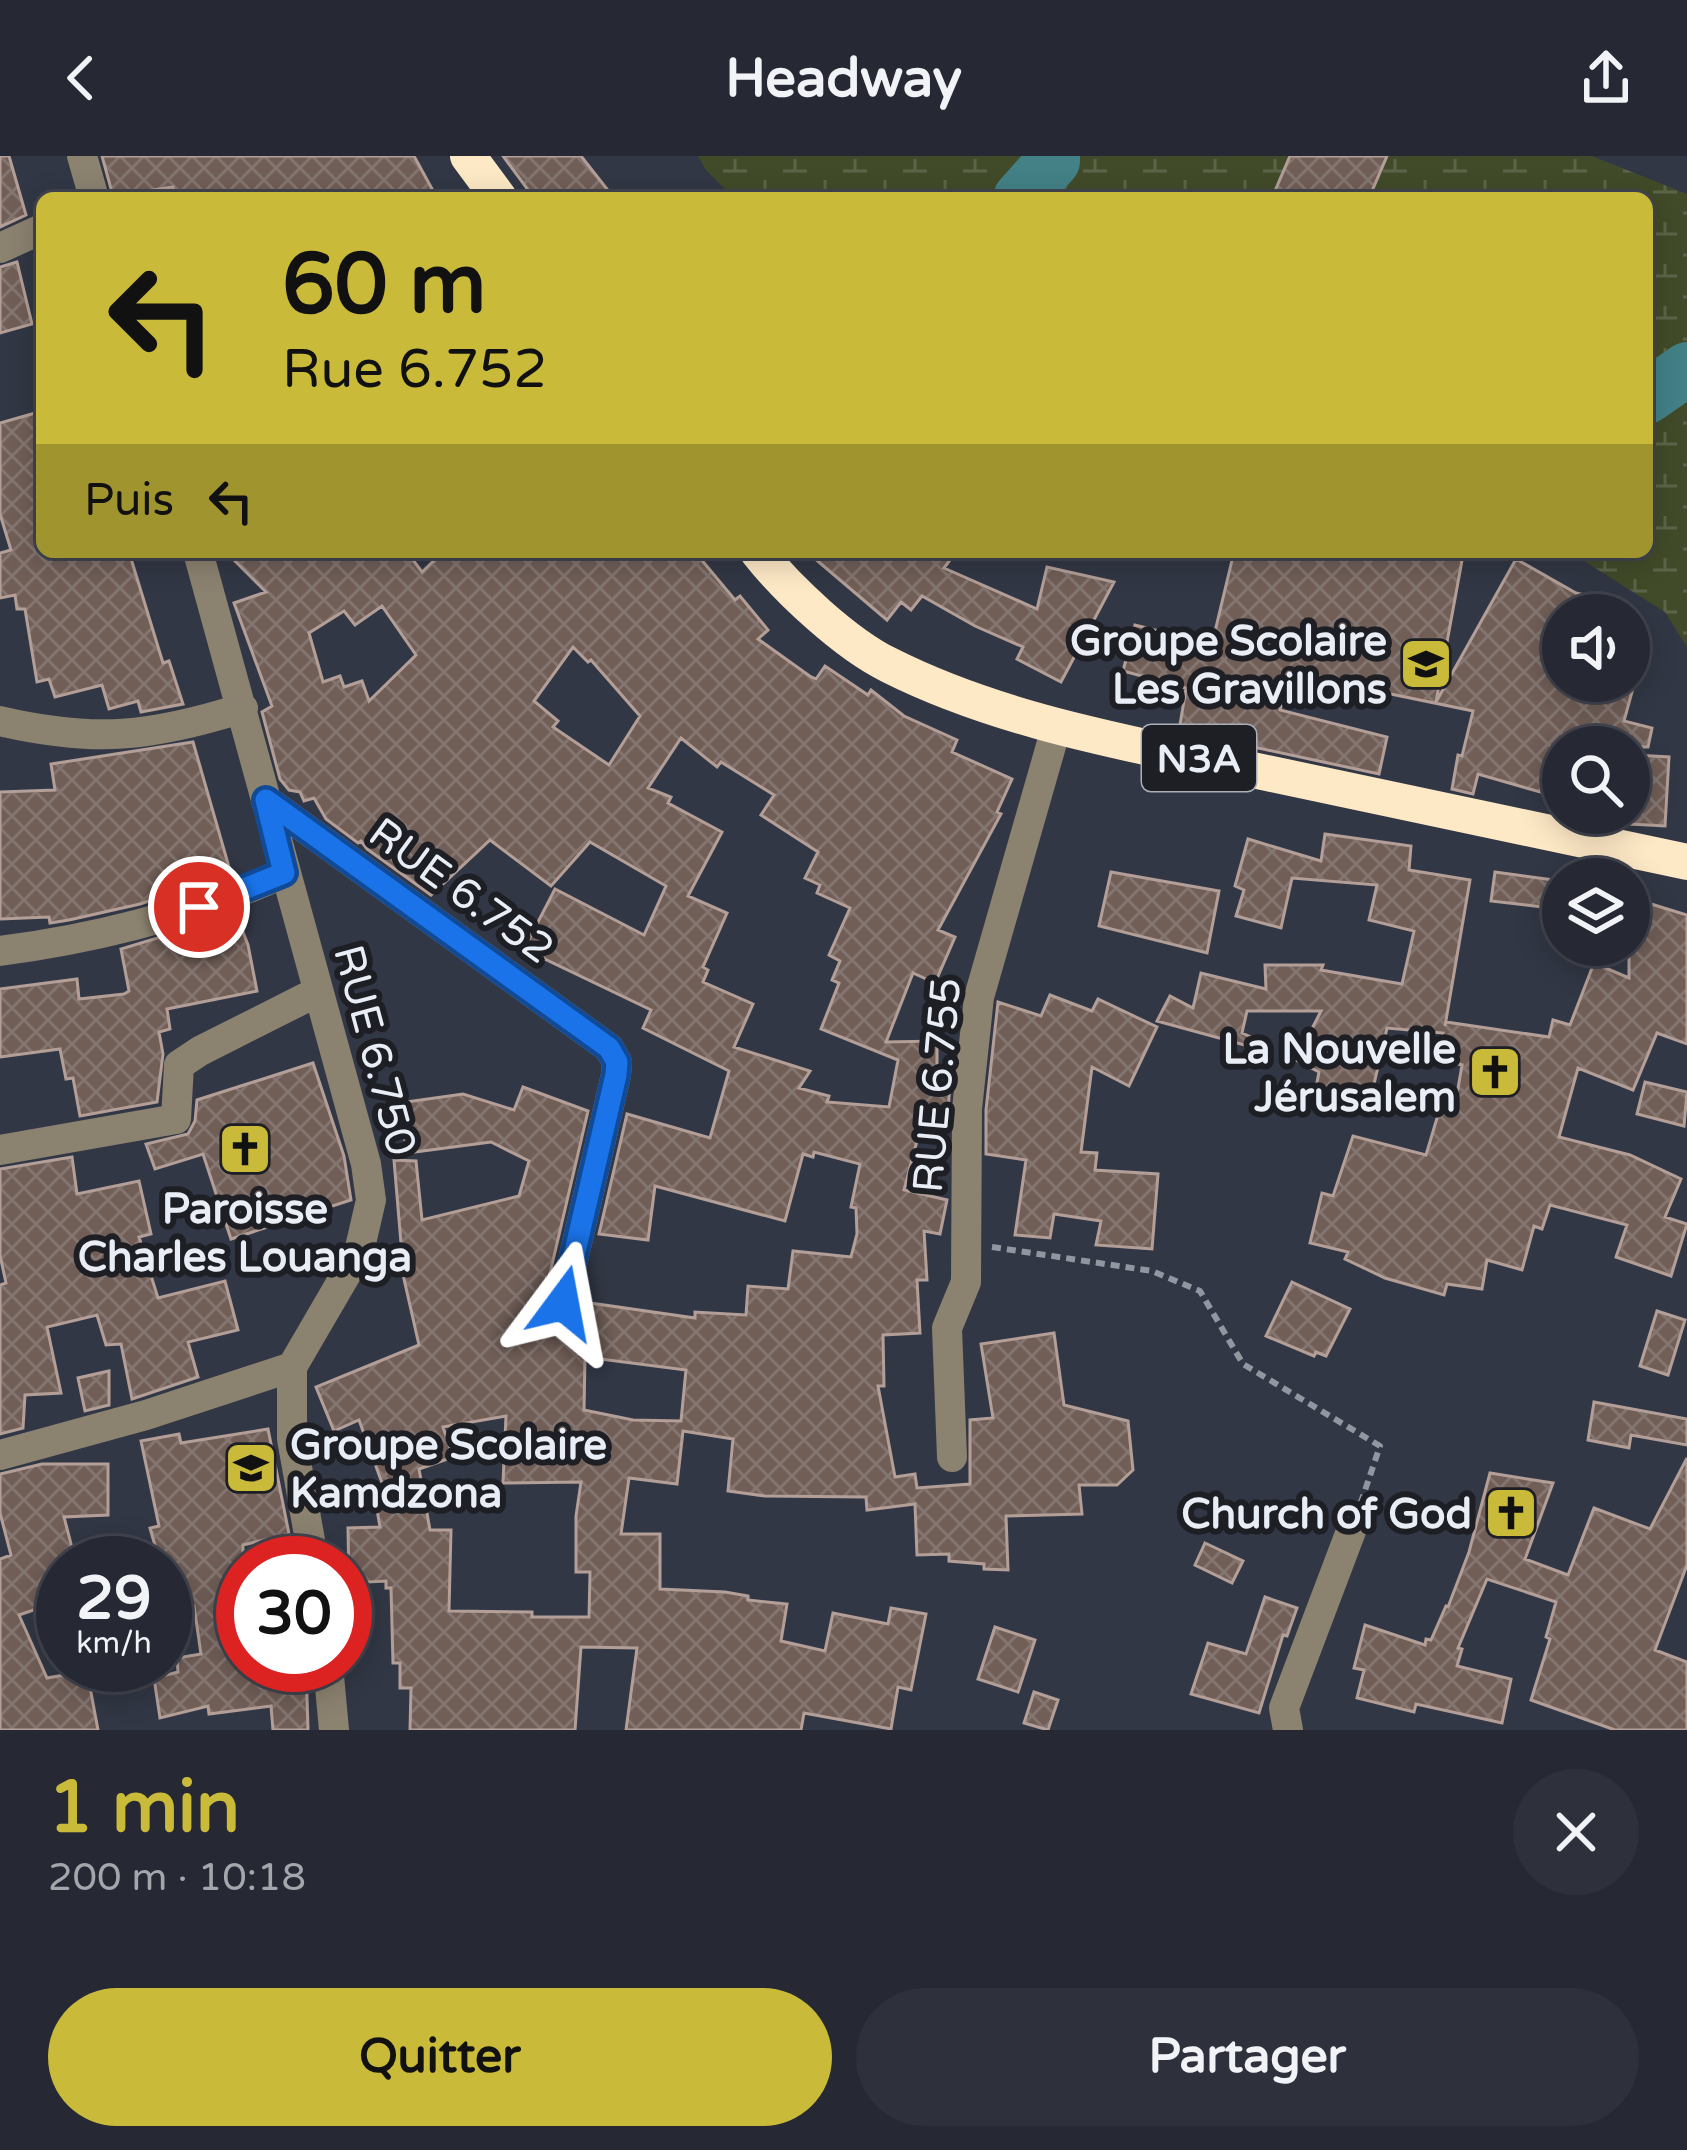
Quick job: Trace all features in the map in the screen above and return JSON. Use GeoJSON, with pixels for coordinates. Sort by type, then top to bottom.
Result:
{"type":"FeatureCollection","features":[{"type":"Feature","properties":{"kind":"highway"},"geometry":{"type":"LineString","coordinates":[[468,156],[495,192]]}},
{"type":"Feature","properties":{"kind":"highway","name":"N3A"},"geometry":{"type":"LineString","coordinates":[[764,558],[838,630],[885,664],[955,694],[1058,725],[1687,862]]}},
{"type":"Feature","properties":{"kind":"street"},"geometry":{"type":"LineString","coordinates":[[82,156],[92,192]]}},
{"type":"Feature","properties":{"kind":"street"},"geometry":{"type":"LineString","coordinates":[[0,248],[36,232]]}},
{"type":"Feature","properties":{"kind":"street","name":"RUE 6.750"},"geometry":{"type":"LineString","coordinates":[[200,558],[366,1164],[371,1200],[359,1252],[292,1367]]}},
{"type":"Feature","properties":{"kind":"street"},"geometry":{"type":"LineString","coordinates":[[0,721],[67,734],[142,734],[243,708]]}},
{"type":"Feature","properties":{"kind":"street","name":"RUE 6.755"},"geometry":{"type":"LineString","coordinates":[[952,1457],[946,1328],[966,1282],[967,1108],[979,997],[1058,725]]}},
{"type":"Feature","properties":{"kind":"street","name":"RUE 6.752"},"geometry":{"type":"LineString","coordinates":[[266,800],[609,1048],[617,1062],[616,1075],[563,1303]]}},
{"type":"Feature","properties":{"kind":"street"},"geometry":{"type":"LineString","coordinates":[[0,951],[164,918],[235,896],[284,873]]}},
{"type":"Feature","properties":{"kind":"street"},"geometry":{"type":"LineString","coordinates":[[0,1150],[176,1119],[179,1065],[317,992]]}},
{"type":"Feature","properties":{"kind":"street"},"geometry":{"type":"LineString","coordinates":[[0,1455],[292,1367],[292,1439],[309,1536]]}},
{"type":"Feature","properties":{"kind":"street"},"geometry":{"type":"LineString","coordinates":[[1288,1730],[1284,1708],[1351,1531]]}},
{"type":"Feature","properties":{"kind":"street"},"geometry":{"type":"LineString","coordinates":[[330,1692],[334,1730]]}},
{"type":"Feature","properties":{"kind":"path"},"geometry":{"type":"LineString","coordinates":[[966,1243],[1152,1270],[1200,1291],[1243,1364],[1380,1446],[1351,1531]]}},
{"type":"Feature","properties":{"kind":"green space"},"geometry":{"type":"Polygon","coordinates":[[[698,156],[1592,156],[1687,194],[1687,647],[1665,612],[1650,603],[1650,594],[1636,594],[1580,558],[1653,558],[1653,192],[728,192],[698,156]]]}},
{"type":"Feature","properties":{"kind":"building"},"geometry":{"type":"Polygon","coordinates":[[[0,156],[9,156],[26,215],[0,227],[0,156]]]}},
{"type":"Feature","properties":{"kind":"building"},"geometry":{"type":"Polygon","coordinates":[[[102,156],[414,156],[434,192],[173,192],[173,187],[112,192],[102,156]]]}},
{"type":"Feature","properties":{"kind":"building"},"geometry":{"type":"Polygon","coordinates":[[[503,156],[581,156],[609,192],[530,192],[503,156]]]}},
{"type":"Feature","properties":{"kind":"building"},"geometry":{"type":"Polygon","coordinates":[[[1290,156],[1387,156],[1372,192],[1275,192],[1290,156]]]}},
{"type":"Feature","properties":{"kind":"building"},"geometry":{"type":"Polygon","coordinates":[[[17,262],[32,324],[0,333],[0,267],[17,262]]]}},
{"type":"Feature","properties":{"kind":"building"},"geometry":{"type":"Polygon","coordinates":[[[36,413],[36,558],[131,558],[163,663],[169,661],[183,704],[141,712],[138,701],[109,709],[102,685],[55,697],[49,679],[37,682],[25,609],[17,609],[15,595],[0,598],[0,553],[11,550],[0,514],[0,423],[36,413]]]}},
{"type":"Feature","properties":{"kind":"building"},"geometry":{"type":"Polygon","coordinates":[[[232,558],[412,558],[422,572],[437,558],[700,558],[768,630],[758,639],[811,677],[816,679],[825,666],[868,695],[871,690],[904,716],[957,740],[952,752],[1012,779],[997,812],[1001,814],[938,930],[955,937],[935,983],[913,973],[886,1042],[937,1041],[937,1080],[950,1082],[947,1127],[922,1122],[904,1190],[947,1200],[940,1234],[924,1231],[927,1280],[917,1280],[920,1333],[883,1335],[884,1386],[878,1386],[895,1477],[915,1474],[917,1488],[970,1484],[970,1420],[993,1418],[981,1344],[1054,1333],[1064,1405],[1128,1421],[1133,1470],[1117,1485],[1079,1485],[1082,1514],[1006,1516],[1008,1570],[984,1569],[984,1564],[949,1561],[949,1554],[917,1555],[915,1504],[867,1510],[866,1497],[728,1491],[733,1439],[683,1431],[677,1484],[629,1478],[621,1534],[660,1534],[660,1589],[725,1592],[787,1604],[781,1641],[825,1651],[833,1613],[888,1624],[891,1608],[926,1614],[911,1690],[898,1687],[891,1729],[804,1713],[801,1730],[626,1730],[637,1648],[581,1647],[575,1730],[410,1730],[411,1688],[400,1688],[400,1663],[393,1663],[391,1588],[386,1588],[386,1581],[372,1582],[372,1536],[348,1536],[348,1528],[380,1527],[376,1504],[389,1502],[359,1420],[334,1431],[316,1387],[419,1345],[404,1279],[394,1160],[416,1161],[422,1220],[519,1196],[529,1161],[491,1142],[407,1153],[399,1103],[463,1094],[514,1110],[523,1087],[588,1111],[544,1299],[549,1316],[560,1322],[576,1317],[583,1302],[695,1318],[695,1312],[746,1315],[748,1286],[788,1289],[793,1251],[851,1257],[857,1234],[856,1208],[851,1207],[860,1164],[814,1152],[813,1157],[803,1154],[785,1221],[655,1186],[648,1240],[599,1234],[627,1114],[710,1138],[729,1071],[643,1028],[651,1010],[524,949],[555,889],[644,935],[666,886],[590,842],[551,886],[490,840],[431,895],[326,819],[314,798],[304,801],[300,792],[289,790],[280,779],[262,712],[272,706],[234,603],[266,592],[232,558]],[[382,606],[355,625],[344,611],[309,633],[323,682],[340,676],[344,687],[362,681],[369,701],[416,655],[382,606]],[[573,647],[534,701],[558,721],[553,727],[609,765],[640,716],[573,647]],[[681,738],[648,788],[671,797],[668,803],[722,832],[688,896],[727,913],[703,967],[708,970],[703,982],[753,1004],[734,1047],[810,1071],[799,1088],[829,1096],[827,1102],[889,1107],[898,1060],[821,1029],[839,983],[832,980],[840,961],[829,955],[850,908],[817,893],[820,885],[805,878],[818,852],[761,815],[774,795],[721,762],[717,767],[681,738]],[[585,1357],[584,1410],[633,1420],[681,1421],[686,1370],[585,1357]],[[506,1416],[443,1427],[453,1457],[419,1469],[430,1530],[451,1530],[449,1611],[589,1617],[590,1572],[576,1572],[581,1482],[503,1483],[506,1416]]]}},
{"type":"Feature","properties":{"kind":"building"},"geometry":{"type":"Polygon","coordinates":[[[814,558],[952,558],[944,568],[1037,609],[1047,567],[1114,582],[1061,682],[1017,659],[1023,647],[922,596],[911,610],[901,602],[887,620],[814,558]]]}},
{"type":"Feature","properties":{"kind":"building"},"geometry":{"type":"Polygon","coordinates":[[[1233,558],[1462,558],[1436,702],[1516,559],[1580,594],[1542,594],[1542,702],[1629,702],[1624,721],[1644,726],[1542,726],[1540,792],[1478,774],[1473,794],[1452,789],[1473,711],[1289,673],[1280,710],[1387,737],[1379,774],[1179,731],[1186,688],[1123,671],[1135,625],[1212,644],[1233,558]]]}},
{"type":"Feature","properties":{"kind":"building"},"geometry":{"type":"Polygon","coordinates":[[[193,742],[231,874],[140,904],[69,920],[0,919],[0,792],[55,790],[51,764],[193,742]]]}},
{"type":"Feature","properties":{"kind":"building"},"geometry":{"type":"Polygon","coordinates":[[[1650,756],[1669,757],[1665,826],[1650,825],[1650,756]]]}},
{"type":"Feature","properties":{"kind":"building"},"geometry":{"type":"Polygon","coordinates":[[[1325,834],[1411,846],[1409,870],[1470,880],[1445,1026],[1446,1022],[1549,1037],[1553,1020],[1570,1025],[1593,966],[1629,978],[1629,966],[1650,966],[1651,904],[1687,915],[1687,1044],[1657,1033],[1633,1090],[1578,1068],[1559,1137],[1630,1155],[1681,1179],[1665,1217],[1687,1224],[1671,1276],[1616,1257],[1627,1225],[1550,1205],[1542,1229],[1534,1226],[1522,1270],[1487,1260],[1482,1289],[1447,1284],[1444,1295],[1385,1278],[1345,1259],[1348,1252],[1310,1243],[1322,1193],[1333,1196],[1353,1136],[1426,1155],[1440,1108],[1454,1112],[1462,1065],[1437,1059],[1443,1033],[1387,1028],[1368,1110],[1314,1098],[1319,1072],[1296,1060],[1321,1011],[1247,1011],[1242,1033],[1251,1037],[1248,1046],[1157,1021],[1170,996],[1193,1008],[1201,973],[1266,989],[1265,965],[1323,965],[1321,970],[1402,984],[1414,931],[1369,920],[1377,885],[1292,878],[1281,928],[1236,916],[1244,890],[1235,886],[1248,839],[1321,861],[1325,834]]]}},
{"type":"Feature","properties":{"kind":"building"},"geometry":{"type":"Polygon","coordinates":[[[1111,872],[1219,891],[1207,953],[1099,926],[1111,872]]]}},
{"type":"Feature","properties":{"kind":"building"},"geometry":{"type":"Polygon","coordinates":[[[1495,872],[1542,878],[1542,907],[1491,901],[1495,872]]]}},
{"type":"Feature","properties":{"kind":"building"},"geometry":{"type":"Polygon","coordinates":[[[236,914],[257,991],[167,1009],[170,1029],[159,1032],[163,1054],[157,1102],[80,1116],[73,1078],[66,1079],[60,1049],[0,1057],[0,989],[77,979],[79,999],[124,994],[129,991],[121,949],[236,914]]]}},
{"type":"Feature","properties":{"kind":"building"},"geometry":{"type":"Polygon","coordinates":[[[1050,995],[1092,1011],[1098,999],[1157,1027],[1129,1086],[1092,1067],[1081,1152],[1097,1153],[1095,1170],[1158,1174],[1152,1249],[1096,1245],[1101,1221],[1054,1214],[1050,1238],[1015,1235],[1026,1160],[986,1154],[998,1002],[1041,1016],[1050,995]]]}},
{"type":"Feature","properties":{"kind":"building","name":"Paroisse Charles Louanga"},"geometry":{"type":"Polygon","coordinates":[[[313,1063],[344,1156],[351,1200],[231,1239],[203,1154],[155,1169],[146,1144],[188,1134],[197,1100],[313,1063]]]}},
{"type":"Feature","properties":{"kind":"building"},"geometry":{"type":"Polygon","coordinates":[[[1645,1082],[1687,1092],[1684,1126],[1637,1114],[1645,1082]]]}},
{"type":"Feature","properties":{"kind":"building"},"geometry":{"type":"Polygon","coordinates":[[[72,1157],[77,1194],[139,1181],[151,1234],[139,1237],[158,1298],[225,1281],[238,1330],[188,1342],[198,1377],[132,1399],[121,1344],[106,1345],[97,1315],[47,1327],[61,1393],[25,1395],[23,1428],[0,1434],[0,1285],[6,1283],[0,1255],[0,1169],[72,1157]]]}},
{"type":"Feature","properties":{"kind":"building"},"geometry":{"type":"Polygon","coordinates":[[[1292,1282],[1350,1309],[1326,1356],[1316,1352],[1314,1356],[1266,1336],[1292,1282]]]}},
{"type":"Feature","properties":{"kind":"building"},"geometry":{"type":"Polygon","coordinates":[[[1657,1311],[1685,1320],[1668,1375],[1640,1366],[1657,1311]]]}},
{"type":"Feature","properties":{"kind":"building"},"geometry":{"type":"Polygon","coordinates":[[[109,1371],[109,1405],[85,1411],[78,1378],[109,1371]]]}},
{"type":"Feature","properties":{"kind":"building"},"geometry":{"type":"Polygon","coordinates":[[[1594,1402],[1687,1419],[1687,1445],[1631,1435],[1629,1448],[1588,1440],[1594,1402]]]}},
{"type":"Feature","properties":{"kind":"building"},"geometry":{"type":"Polygon","coordinates":[[[268,1429],[289,1534],[216,1536],[216,1692],[307,1692],[308,1730],[273,1730],[271,1706],[209,1714],[208,1706],[160,1718],[156,1692],[192,1692],[192,1656],[201,1654],[192,1606],[192,1536],[152,1536],[150,1528],[159,1526],[141,1441],[179,1434],[181,1443],[268,1429]]]}},
{"type":"Feature","properties":{"kind":"building"},"geometry":{"type":"Polygon","coordinates":[[[1687,1458],[1687,1565],[1655,1650],[1687,1662],[1687,1730],[1615,1730],[1531,1700],[1556,1602],[1487,1579],[1458,1648],[1462,1649],[1457,1666],[1511,1679],[1502,1723],[1416,1704],[1414,1712],[1357,1698],[1364,1670],[1354,1668],[1365,1625],[1425,1645],[1426,1639],[1431,1640],[1469,1552],[1490,1473],[1553,1483],[1525,1559],[1568,1575],[1594,1508],[1650,1529],[1687,1458]]]}},
{"type":"Feature","properties":{"kind":"building"},"geometry":{"type":"Polygon","coordinates":[[[42,1464],[108,1464],[108,1515],[64,1517],[69,1536],[36,1536],[36,1609],[19,1615],[36,1653],[36,1692],[91,1692],[98,1730],[0,1730],[0,1559],[11,1555],[0,1513],[0,1474],[42,1464]]]}},
{"type":"Feature","properties":{"kind":"building"},"geometry":{"type":"Polygon","coordinates":[[[1205,1543],[1243,1561],[1232,1583],[1195,1565],[1205,1543]]]}},
{"type":"Feature","properties":{"kind":"building"},"geometry":{"type":"Polygon","coordinates":[[[1265,1597],[1297,1608],[1287,1636],[1283,1635],[1259,1713],[1191,1694],[1208,1643],[1246,1654],[1265,1597]]]}},
{"type":"Feature","properties":{"kind":"building"},"geometry":{"type":"Polygon","coordinates":[[[995,1627],[1035,1640],[1018,1692],[978,1679],[995,1627]]]}},
{"type":"Feature","properties":{"kind":"building"},"geometry":{"type":"Polygon","coordinates":[[[1034,1692],[1058,1700],[1048,1730],[1024,1723],[1034,1692]]]}},
{"type":"Feature","properties":{"kind":"waterway"},"geometry":{"type":"LineString","coordinates":[[1025,192],[1053,156]]}},
{"type":"Feature","properties":{"kind":"waterway"},"geometry":{"type":"LineString","coordinates":[[1653,393],[1687,369]]}},
{"type":"Feature","properties":{"kind":"place","name":"Groupe Scolaire Les Gravillons"},"geometry":{"type":"Point","coordinates":[1426,664]}},
{"type":"Feature","properties":{"kind":"place","name":"La Nouvelle Jérusalem"},"geometry":{"type":"Point","coordinates":[1495,1072]}},
{"type":"Feature","properties":{"kind":"place","name":"Paroisse Charles Louanga"},"geometry":{"type":"Point","coordinates":[245,1149]}},
{"type":"Feature","properties":{"kind":"place","name":"Groupe Scolaire Kamdzona"},"geometry":{"type":"Point","coordinates":[251,1468]}},
{"type":"Feature","properties":{"kind":"place","name":"Church of God"},"geometry":{"type":"Point","coordinates":[1511,1513]}},
{"type":"Feature","properties":{"kind":"route"},"geometry":{"type":"LineString","coordinates":[[199,907],[284,873],[266,800],[609,1048],[617,1062],[616,1075],[563,1303]]}}]}
